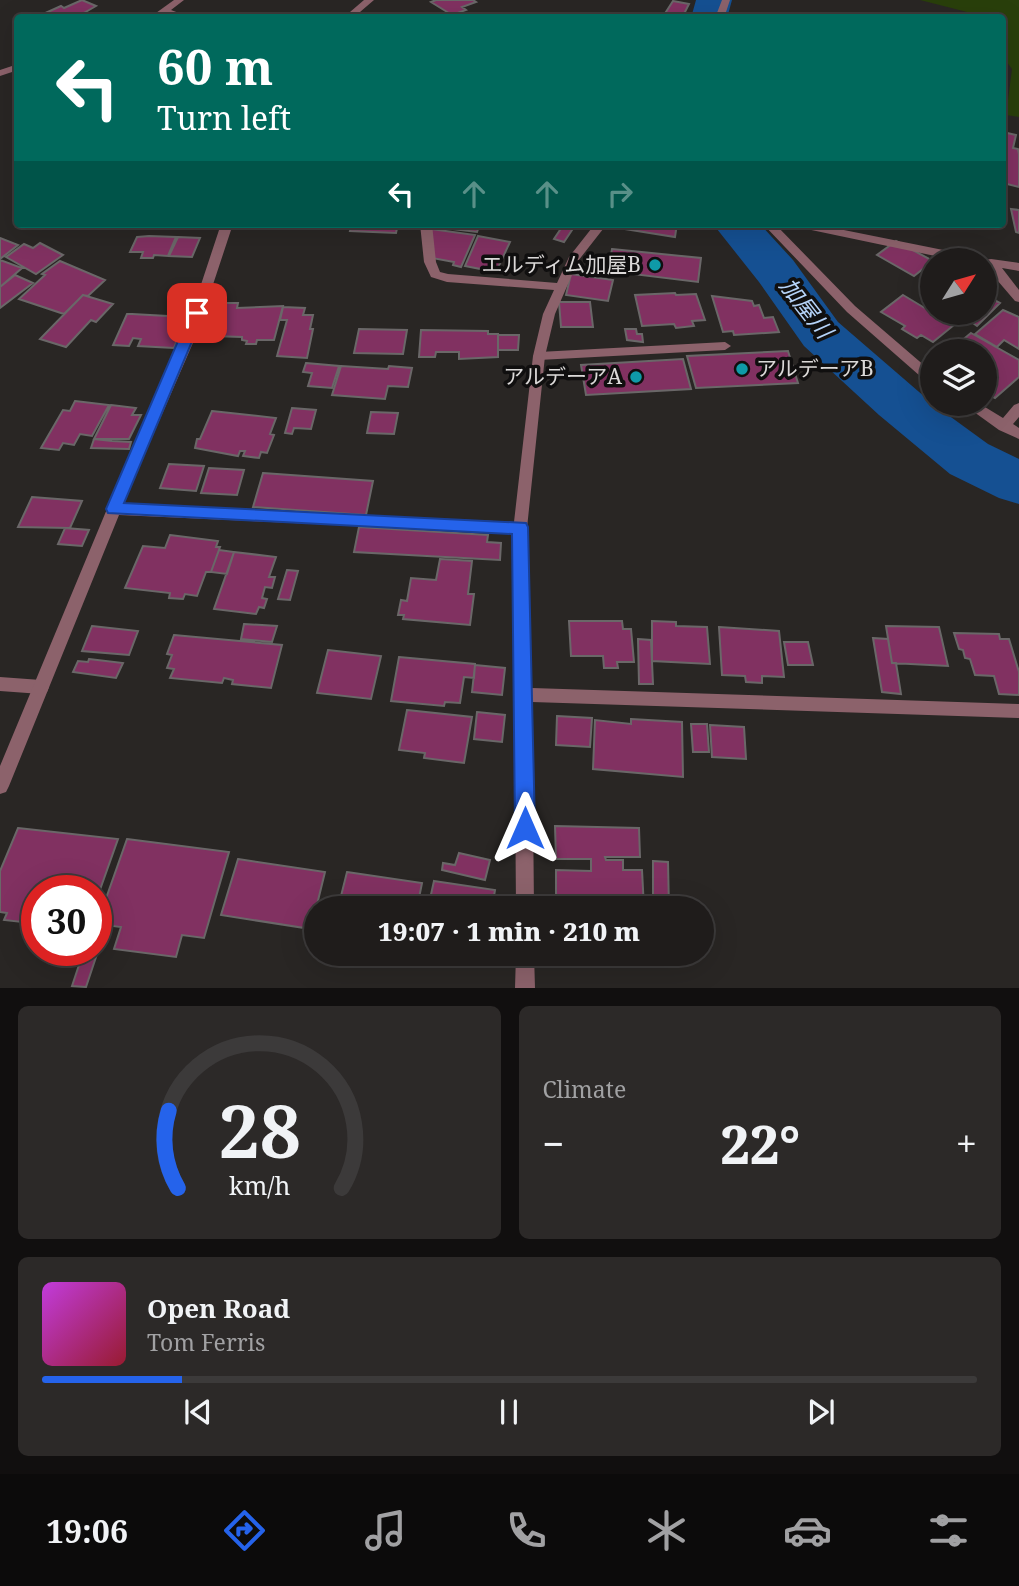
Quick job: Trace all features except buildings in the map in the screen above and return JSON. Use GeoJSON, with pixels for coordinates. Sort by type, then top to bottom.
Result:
{"type":"FeatureCollection","features":[{"type":"Feature","properties":{"kind":"street"},"geometry":{"type":"LineString","coordinates":[[159,14],[180,0]]}},
{"type":"Feature","properties":{"kind":"street"},"geometry":{"type":"LineString","coordinates":[[352,14],[370,0]]}},
{"type":"Feature","properties":{"kind":"street"},"geometry":{"type":"LineString","coordinates":[[163,11],[174,14]]}},
{"type":"Feature","properties":{"kind":"street"},"geometry":{"type":"LineString","coordinates":[[0,786],[114,509],[190,336],[226,228]]}},
{"type":"Feature","properties":{"kind":"street"},"geometry":{"type":"LineString","coordinates":[[426,228],[430,262],[435,274],[447,278],[561,287]]}},
{"type":"Feature","properties":{"kind":"street"},"geometry":{"type":"LineString","coordinates":[[525,896],[520,527],[539,355],[549,314],[573,260],[598,228]]}},
{"type":"Feature","properties":{"kind":"street"},"geometry":{"type":"LineString","coordinates":[[773,228],[850,309],[920,369]]}},
{"type":"Feature","properties":{"kind":"street"},"geometry":{"type":"LineString","coordinates":[[817,228],[920,249]]}},
{"type":"Feature","properties":{"kind":"street"},"geometry":{"type":"LineString","coordinates":[[998,264],[1019,267]]}},
{"type":"Feature","properties":{"kind":"street"},"geometry":{"type":"LineString","coordinates":[[998,274],[1019,298]]}},
{"type":"Feature","properties":{"kind":"street"},"geometry":{"type":"LineString","coordinates":[[539,355],[725,346]]}},
{"type":"Feature","properties":{"kind":"street"},"geometry":{"type":"LineString","coordinates":[[1004,427],[1019,408]]}},
{"type":"Feature","properties":{"kind":"street"},"geometry":{"type":"LineString","coordinates":[[987,416],[1019,434]]}},
{"type":"Feature","properties":{"kind":"street"},"geometry":{"type":"LineString","coordinates":[[114,509],[520,527]]}},
{"type":"Feature","properties":{"kind":"street"},"geometry":{"type":"LineString","coordinates":[[0,684],[41,687]]}},
{"type":"Feature","properties":{"kind":"street"},"geometry":{"type":"LineString","coordinates":[[524,695],[1019,712]]}},
{"type":"Feature","properties":{"kind":"street"},"geometry":{"type":"LineString","coordinates":[[525,966],[525,988]]}},
{"type":"Feature","properties":{"kind":"green space"},"geometry":{"type":"Polygon","coordinates":[[[920,0],[1019,0],[1019,117],[1006,115],[1012,69],[1006,61],[1006,14],[967,12],[920,0]]]}},
{"type":"Feature","properties":{"kind":"waterway","name":"加屋川"},"geometry":{"type":"LineString","coordinates":[[710,14],[714,0]]}},
{"type":"Feature","properties":{"kind":"waterway","name":"加屋川"},"geometry":{"type":"LineString","coordinates":[[738,228],[776,271],[821,334],[897,402],[969,459],[1019,483]]}},
{"type":"Feature","properties":{"kind":"place","name":"エルディム加屋B"},"geometry":{"type":"Point","coordinates":[655,265]}},
{"type":"Feature","properties":{"kind":"place","name":"アルデーアB"},"geometry":{"type":"Point","coordinates":[742,369]}},
{"type":"Feature","properties":{"kind":"place","name":"アルデーアA"},"geometry":{"type":"Point","coordinates":[636,377]}},
{"type":"Feature","properties":{"kind":"route"},"geometry":{"type":"LineString","coordinates":[[197,313],[190,336],[114,509],[520,527],[525,828]]}}]}
